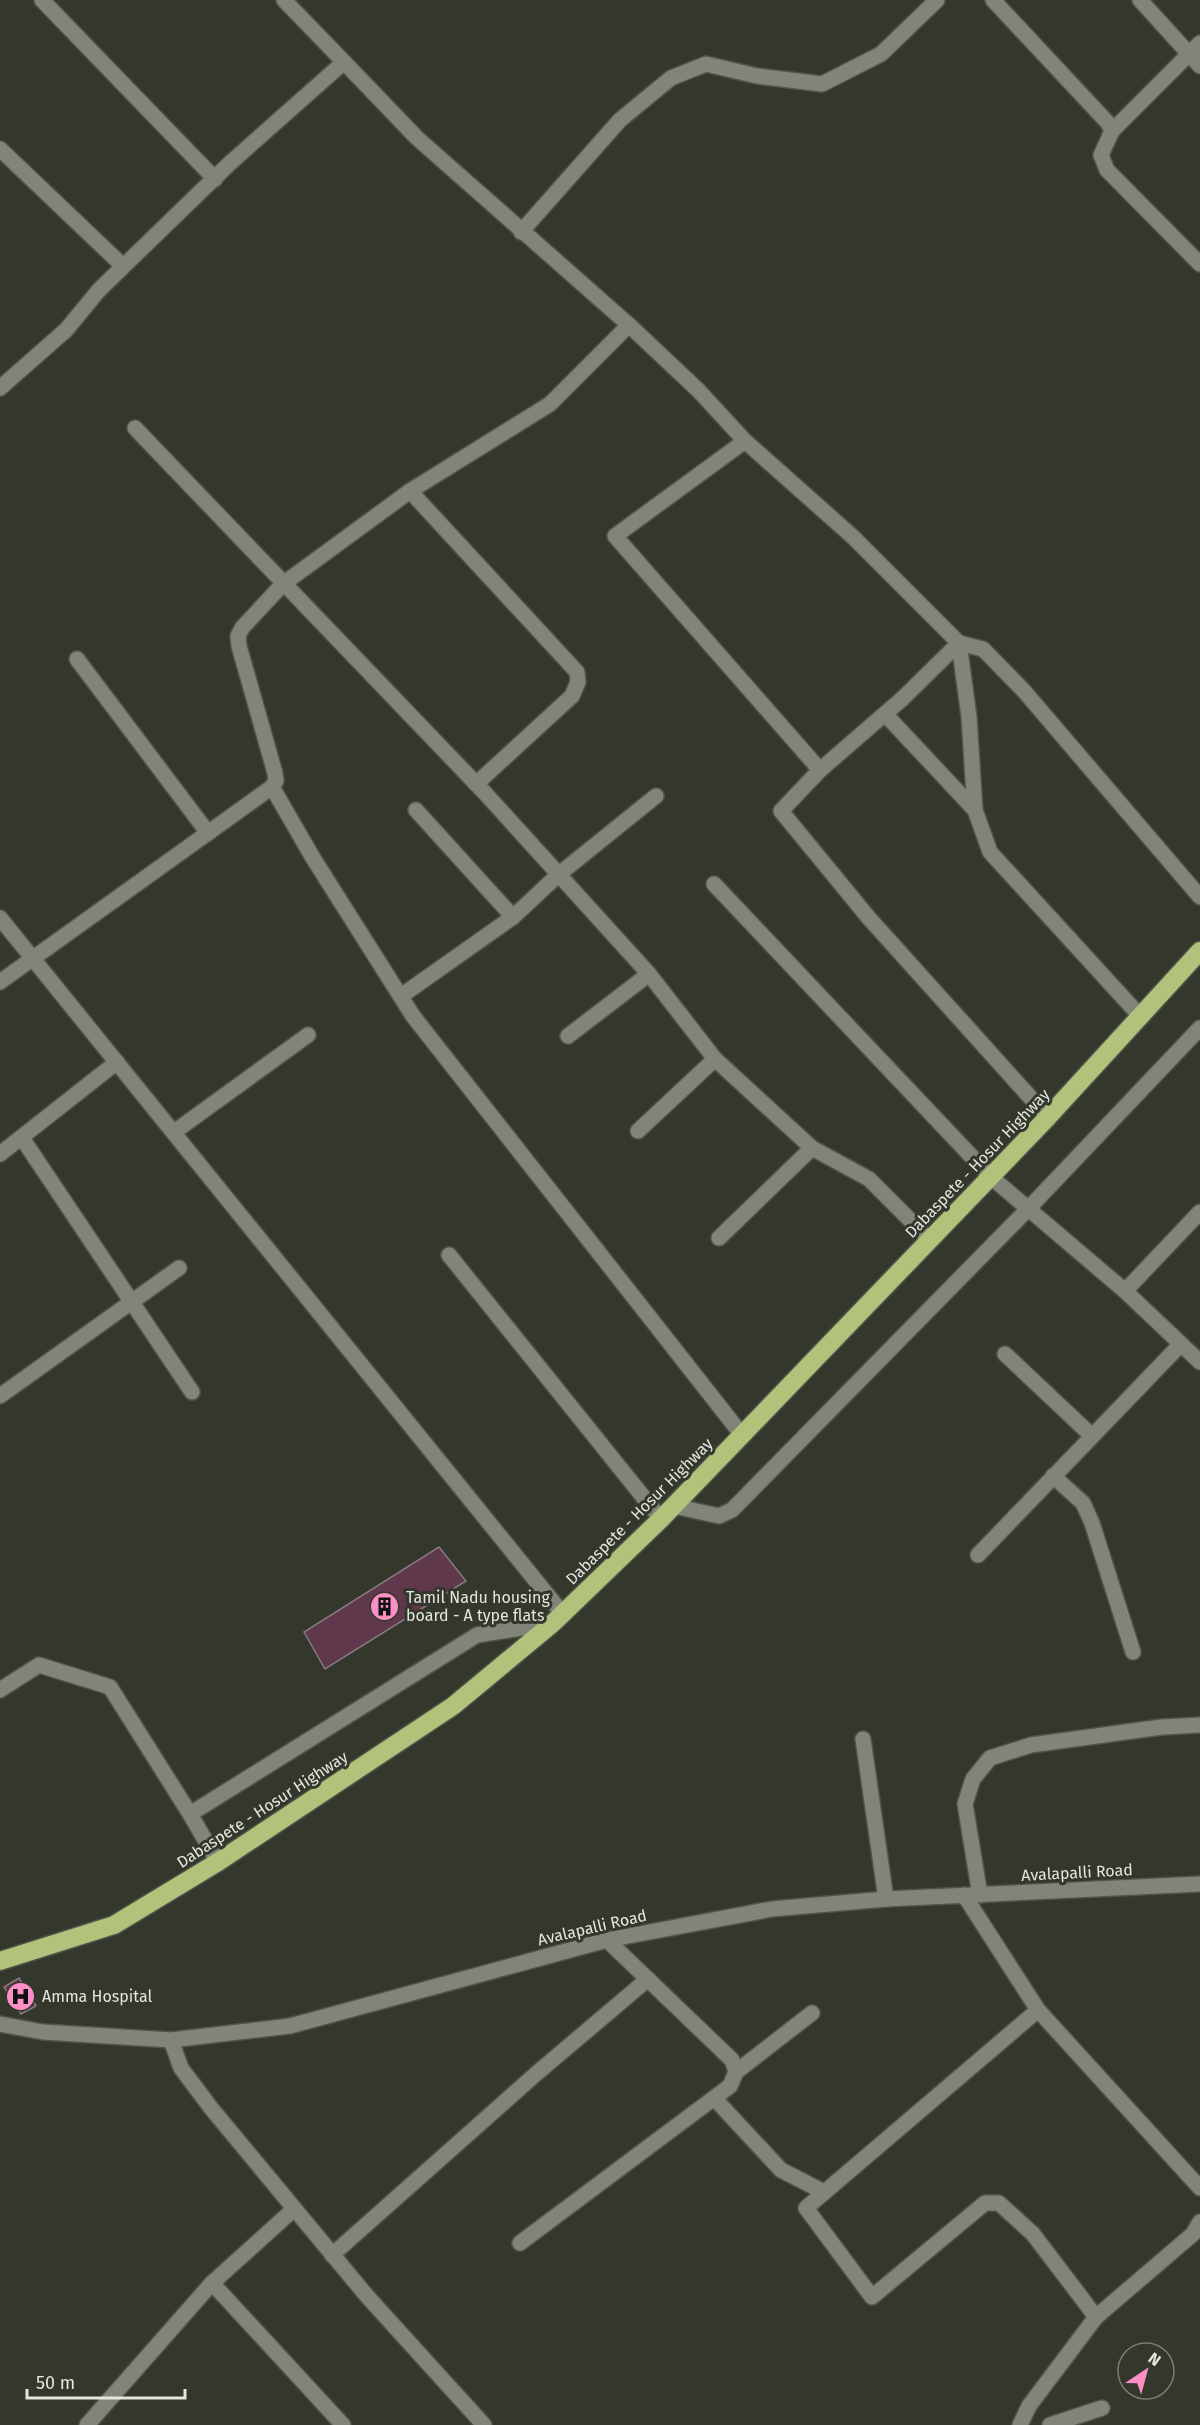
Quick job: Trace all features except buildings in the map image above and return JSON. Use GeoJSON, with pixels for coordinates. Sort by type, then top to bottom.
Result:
{"type":"FeatureCollection","features":[{"type":"Feature","properties":{"kind":"highway","name":"Dabaspete - Hosur Highway"},"geometry":{"type":"LineString","coordinates":[[0,1961],[114,1925],[218,1862],[453,1706],[558,1618],[674,1506],[991,1177],[1200,951]]}},
{"type":"Feature","properties":{"kind":"street"},"geometry":{"type":"LineString","coordinates":[[42,0],[214,178]]}},
{"type":"Feature","properties":{"kind":"street"},"geometry":{"type":"LineString","coordinates":[[284,0],[417,138],[629,325],[699,391],[745,441],[853,537],[959,642],[983,649],[1024,691],[1200,897]]}},
{"type":"Feature","properties":{"kind":"street"},"geometry":{"type":"LineString","coordinates":[[522,232],[620,120],[671,78],[706,64],[756,76],[822,84],[881,54],[937,0]]}},
{"type":"Feature","properties":{"kind":"street"},"geometry":{"type":"LineString","coordinates":[[993,0],[1108,123],[1112,131]]}},
{"type":"Feature","properties":{"kind":"street"},"geometry":{"type":"LineString","coordinates":[[1140,0],[1200,66]]}},
{"type":"Feature","properties":{"kind":"street"},"geometry":{"type":"LineString","coordinates":[[1200,43],[1112,131],[1101,155],[1107,170],[1200,264]]}},
{"type":"Feature","properties":{"kind":"street"},"geometry":{"type":"LineString","coordinates":[[0,388],[66,330],[99,290],[214,178],[344,62]]}},
{"type":"Feature","properties":{"kind":"street"},"geometry":{"type":"LineString","coordinates":[[0,149],[123,266]]}},
{"type":"Feature","properties":{"kind":"street"},"geometry":{"type":"LineString","coordinates":[[0,982],[272,787],[276,781],[275,773],[238,636],[242,628],[283,584],[410,491],[550,404],[629,325]]}},
{"type":"Feature","properties":{"kind":"street"},"geometry":{"type":"LineString","coordinates":[[135,428],[476,784],[650,974],[715,1059],[812,1148],[869,1179],[930,1240]]}},
{"type":"Feature","properties":{"kind":"street"},"geometry":{"type":"LineString","coordinates":[[745,441],[615,536],[820,770]]}},
{"type":"Feature","properties":{"kind":"street"},"geometry":{"type":"LineString","coordinates":[[410,491],[577,672],[578,682],[572,696],[476,784]]}},
{"type":"Feature","properties":{"kind":"street"},"geometry":{"type":"LineString","coordinates":[[959,642],[885,714],[820,770],[781,811],[868,917],[1048,1117]]}},
{"type":"Feature","properties":{"kind":"street"},"geometry":{"type":"LineString","coordinates":[[959,642],[969,717],[975,810],[990,852],[1141,1017]]}},
{"type":"Feature","properties":{"kind":"street"},"geometry":{"type":"LineString","coordinates":[[76,659],[208,833]]}},
{"type":"Feature","properties":{"kind":"street"},"geometry":{"type":"LineString","coordinates":[[885,714],[975,810]]}},
{"type":"Feature","properties":{"kind":"street"},"geometry":{"type":"LineString","coordinates":[[272,787],[312,858],[413,1016],[742,1435]]}},
{"type":"Feature","properties":{"kind":"street"},"geometry":{"type":"LineString","coordinates":[[401,996],[513,917],[558,875],[656,796]]}},
{"type":"Feature","properties":{"kind":"street"},"geometry":{"type":"LineString","coordinates":[[416,810],[513,917]]}},
{"type":"Feature","properties":{"kind":"street"},"geometry":{"type":"LineString","coordinates":[[714,884],[991,1177],[1125,1291],[1200,1362]]}},
{"type":"Feature","properties":{"kind":"street"},"geometry":{"type":"LineString","coordinates":[[0,918],[174,1132],[558,1618],[477,1635],[190,1814]]}},
{"type":"Feature","properties":{"kind":"street"},"geometry":{"type":"LineString","coordinates":[[568,1036],[650,974]]}},
{"type":"Feature","properties":{"kind":"street"},"geometry":{"type":"LineString","coordinates":[[674,1506],[718,1516],[732,1509],[1028,1209],[1200,1028]]}},
{"type":"Feature","properties":{"kind":"street"},"geometry":{"type":"LineString","coordinates":[[174,1132],[308,1035]]}},
{"type":"Feature","properties":{"kind":"street"},"geometry":{"type":"LineString","coordinates":[[638,1131],[715,1059]]}},
{"type":"Feature","properties":{"kind":"street"},"geometry":{"type":"LineString","coordinates":[[0,1154],[117,1062]]}},
{"type":"Feature","properties":{"kind":"street"},"geometry":{"type":"LineString","coordinates":[[22,1138],[134,1301],[192,1392]]}},
{"type":"Feature","properties":{"kind":"street"},"geometry":{"type":"LineString","coordinates":[[719,1238],[812,1148]]}},
{"type":"Feature","properties":{"kind":"street"},"geometry":{"type":"LineString","coordinates":[[1125,1291],[1200,1212]]}},
{"type":"Feature","properties":{"kind":"street"},"geometry":{"type":"LineString","coordinates":[[449,1255],[661,1519]]}},
{"type":"Feature","properties":{"kind":"street"},"geometry":{"type":"LineString","coordinates":[[2,1392],[179,1268]]}},
{"type":"Feature","properties":{"kind":"street"},"geometry":{"type":"LineString","coordinates":[[978,1555],[1181,1344]]}},
{"type":"Feature","properties":{"kind":"street"},"geometry":{"type":"LineString","coordinates":[[1005,1354],[1092,1436]]}},
{"type":"Feature","properties":{"kind":"street"},"geometry":{"type":"LineString","coordinates":[[1053,1476],[1083,1503],[1092,1523],[1133,1652]]}},
{"type":"Feature","properties":{"kind":"street"},"geometry":{"type":"LineString","coordinates":[[0,1690],[39,1665],[110,1687],[218,1862]]}},
{"type":"Feature","properties":{"kind":"street"},"geometry":{"type":"LineString","coordinates":[[1200,1725],[1162,1727],[1031,1745],[990,1758],[973,1779],[965,1804],[972,1895],[1038,2010],[1200,2188]]}},
{"type":"Feature","properties":{"kind":"street"},"geometry":{"type":"LineString","coordinates":[[862,1739],[886,1899]]}},
{"type":"Feature","properties":{"kind":"street","name":"Avalapalli Road"},"geometry":{"type":"LineString","coordinates":[[0,2024],[43,2032],[171,2040],[291,2026],[607,1940],[772,1909],[886,1899],[1200,1884]]}},
{"type":"Feature","properties":{"kind":"street"},"geometry":{"type":"LineString","coordinates":[[607,1940],[732,2060],[736,2072]]}},
{"type":"Feature","properties":{"kind":"street"},"geometry":{"type":"LineString","coordinates":[[332,2255],[537,2073],[648,1979]]}},
{"type":"Feature","properties":{"kind":"street"},"geometry":{"type":"LineString","coordinates":[[1038,2010],[806,2208],[872,2298],[985,2203],[999,2203],[1034,2234],[1096,2317]]}},
{"type":"Feature","properties":{"kind":"street"},"geometry":{"type":"LineString","coordinates":[[520,2243],[730,2086],[736,2072],[812,2013]]}},
{"type":"Feature","properties":{"kind":"street"},"geometry":{"type":"LineString","coordinates":[[171,2040],[181,2068],[211,2108],[366,2295],[484,2425]]}},
{"type":"Feature","properties":{"kind":"street"},"geometry":{"type":"LineString","coordinates":[[714,2098],[781,2170],[824,2192]]}},
{"type":"Feature","properties":{"kind":"street"},"geometry":{"type":"LineString","coordinates":[[87,2425],[212,2283],[294,2209]]}},
{"type":"Feature","properties":{"kind":"street"},"geometry":{"type":"LineString","coordinates":[[1020,2425],[1029,2406],[1096,2317],[1193,2234],[1200,2222]]}},
{"type":"Feature","properties":{"kind":"street"},"geometry":{"type":"LineString","coordinates":[[212,2283],[343,2425]]}},
{"type":"Feature","properties":{"kind":"street"},"geometry":{"type":"LineString","coordinates":[[1050,2425],[1102,2408]]}},
{"type":"Feature","properties":{"kind":"place","name":"Tamil Nadu housing board - A type flats"},"geometry":{"type":"Point","coordinates":[385,1606]}},
{"type":"Feature","properties":{"kind":"place","name":"Amma Hospital"},"geometry":{"type":"Point","coordinates":[21,1996]}}]}
